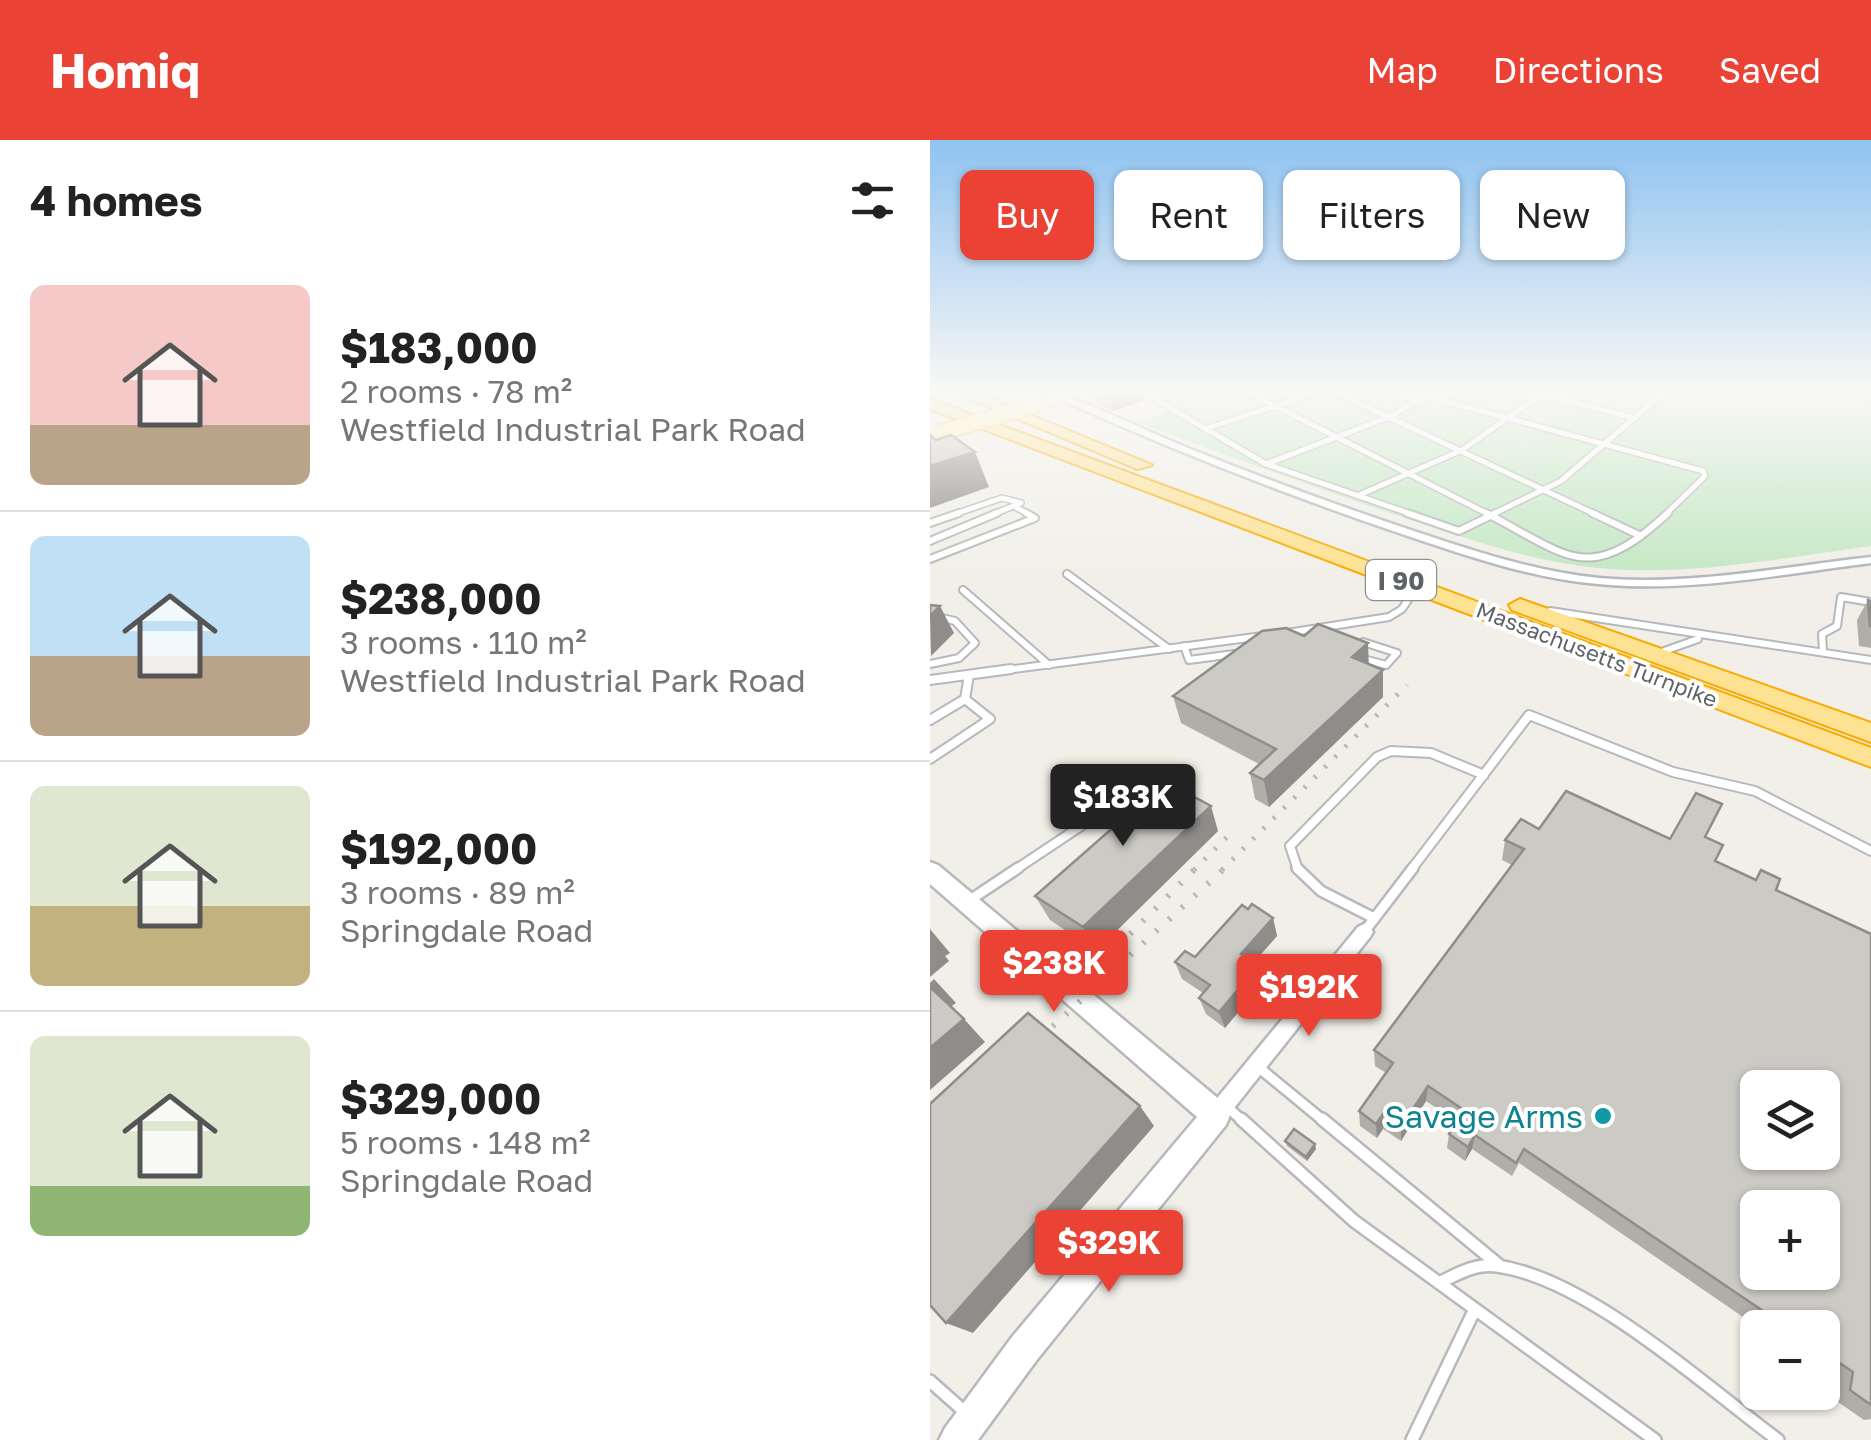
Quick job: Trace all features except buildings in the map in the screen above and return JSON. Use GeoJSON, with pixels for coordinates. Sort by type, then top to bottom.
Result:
{"type":"FeatureCollection","features":[{"type":"Feature","properties":{"kind":"highway","name":"Massachusetts Turnpike"},"geometry":{"type":"LineString","coordinates":[[1056,452],[1871,758]]}},
{"type":"Feature","properties":{"kind":"highway","name":"Massachusetts Turnpike"},"geometry":{"type":"LineString","coordinates":[[1101,452],[1871,733]]}},
{"type":"Feature","properties":{"kind":"highway"},"geometry":{"type":"LineString","coordinates":[[1108,452],[1168,476]]}},
{"type":"Feature","properties":{"kind":"street"},"geometry":{"type":"LineString","coordinates":[[1187,452],[1312,499],[1518,566],[1585,579],[1650,582],[1871,560]]}},
{"type":"Feature","properties":{"kind":"street"},"geometry":{"type":"LineString","coordinates":[[930,870],[1221,1110]]}},
{"type":"Feature","properties":{"kind":"street"},"geometry":{"type":"LineString","coordinates":[[964,1429],[1369,925]]}},
{"type":"Feature","properties":{"kind":"lane"},"geometry":{"type":"LineString","coordinates":[[1244,452],[1266,464],[1459,530],[1544,490],[1592,452]]}},
{"type":"Feature","properties":{"kind":"lane"},"geometry":{"type":"LineString","coordinates":[[1266,464],[1299,452]]}},
{"type":"Feature","properties":{"kind":"lane"},"geometry":{"type":"LineString","coordinates":[[1362,452],[1578,560],[1590,561],[1642,536],[1706,476],[1627,452]]}},
{"type":"Feature","properties":{"kind":"lane"},"geometry":{"type":"LineString","coordinates":[[1357,496],[1458,452]]}},
{"type":"Feature","properties":{"kind":"lane"},"geometry":{"type":"LineString","coordinates":[[1465,452],[1642,536]]}},
{"type":"Feature","properties":{"kind":"lane"},"geometry":{"type":"LineString","coordinates":[[930,523],[1002,498],[1021,504],[930,541]]}},
{"type":"Feature","properties":{"kind":"lane"},"geometry":{"type":"LineString","coordinates":[[930,559],[1035,518],[1025,509],[1016,508]]}},
{"type":"Feature","properties":{"kind":"lane"},"geometry":{"type":"LineString","coordinates":[[1066,574],[1169,648]]}},
{"type":"Feature","properties":{"kind":"lane"},"geometry":{"type":"LineString","coordinates":[[930,680],[1389,617],[1402,609],[1417,586]]}},
{"type":"Feature","properties":{"kind":"lane"},"geometry":{"type":"LineString","coordinates":[[963,590],[1049,665]]}},
{"type":"Feature","properties":{"kind":"lane"},"geometry":{"type":"LineString","coordinates":[[1823,651],[1822,634],[1837,626],[1840,597],[1871,602]]}},
{"type":"Feature","properties":{"kind":"lane"},"geometry":{"type":"LineString","coordinates":[[1516,604],[1711,638],[1871,660]]}},
{"type":"Feature","properties":{"kind":"lane"},"geometry":{"type":"LineString","coordinates":[[930,614],[955,621],[975,642],[959,658],[930,664]]}},
{"type":"Feature","properties":{"kind":"lane"},"geometry":{"type":"LineString","coordinates":[[1302,631],[1312,637]]}},
{"type":"Feature","properties":{"kind":"lane"},"geometry":{"type":"LineString","coordinates":[[1601,656],[1656,654],[1675,644],[1711,638]]}},
{"type":"Feature","properties":{"kind":"lane"},"geometry":{"type":"LineString","coordinates":[[1345,642],[1390,647],[1397,653],[1386,665],[1355,657]]}},
{"type":"Feature","properties":{"kind":"lane"},"geometry":{"type":"LineString","coordinates":[[1184,646],[1189,660],[1240,653]]}},
{"type":"Feature","properties":{"kind":"lane"},"geometry":{"type":"LineString","coordinates":[[930,720],[964,699],[969,675]]}},
{"type":"Feature","properties":{"kind":"lane"},"geometry":{"type":"LineString","coordinates":[[930,759],[990,718],[964,699]]}},
{"type":"Feature","properties":{"kind":"lane"},"geometry":{"type":"LineString","coordinates":[[1484,775],[1416,748],[1393,748],[1378,757],[1290,846],[1290,862],[1300,877],[1369,925],[1484,775],[1529,715],[1673,772],[1755,791],[1871,850]]}},
{"type":"Feature","properties":{"kind":"lane"},"geometry":{"type":"LineString","coordinates":[[967,903],[1105,810]]}},
{"type":"Feature","properties":{"kind":"lane"},"geometry":{"type":"LineString","coordinates":[[1257,1066],[1500,1266]]}},
{"type":"Feature","properties":{"kind":"lane"},"geometry":{"type":"LineString","coordinates":[[1221,1110],[1354,1222],[1654,1440]]}},
{"type":"Feature","properties":{"kind":"lane"},"geometry":{"type":"LineString","coordinates":[[1439,1283],[1471,1267],[1500,1266],[1531,1273],[1584,1299],[1778,1440]]}},
{"type":"Feature","properties":{"kind":"lane"},"geometry":{"type":"LineString","coordinates":[[1412,1440],[1475,1309]]}},
{"type":"Feature","properties":{"kind":"lane"},"geometry":{"type":"LineString","coordinates":[[930,1381],[964,1429]]}},
{"type":"Feature","properties":{"kind":"green space"},"geometry":{"type":"Polygon","coordinates":[[[1217,452],[1871,452],[1871,546],[1734,565],[1666,570],[1597,568],[1500,548],[1217,452]]]}},
{"type":"Feature","properties":{"kind":"railway"},"geometry":{"type":"LineString","coordinates":[[1222,870],[1407,685]]}},
{"type":"Feature","properties":{"kind":"railway"},"geometry":{"type":"LineString","coordinates":[[1093,971],[1231,833]]}},
{"type":"Feature","properties":{"kind":"railway"},"geometry":{"type":"LineString","coordinates":[[1027,1050],[1225,868]]}},
{"type":"Feature","properties":{"kind":"place","name":"Savage Arms"},"geometry":{"type":"Point","coordinates":[1603,1116]}}]}
